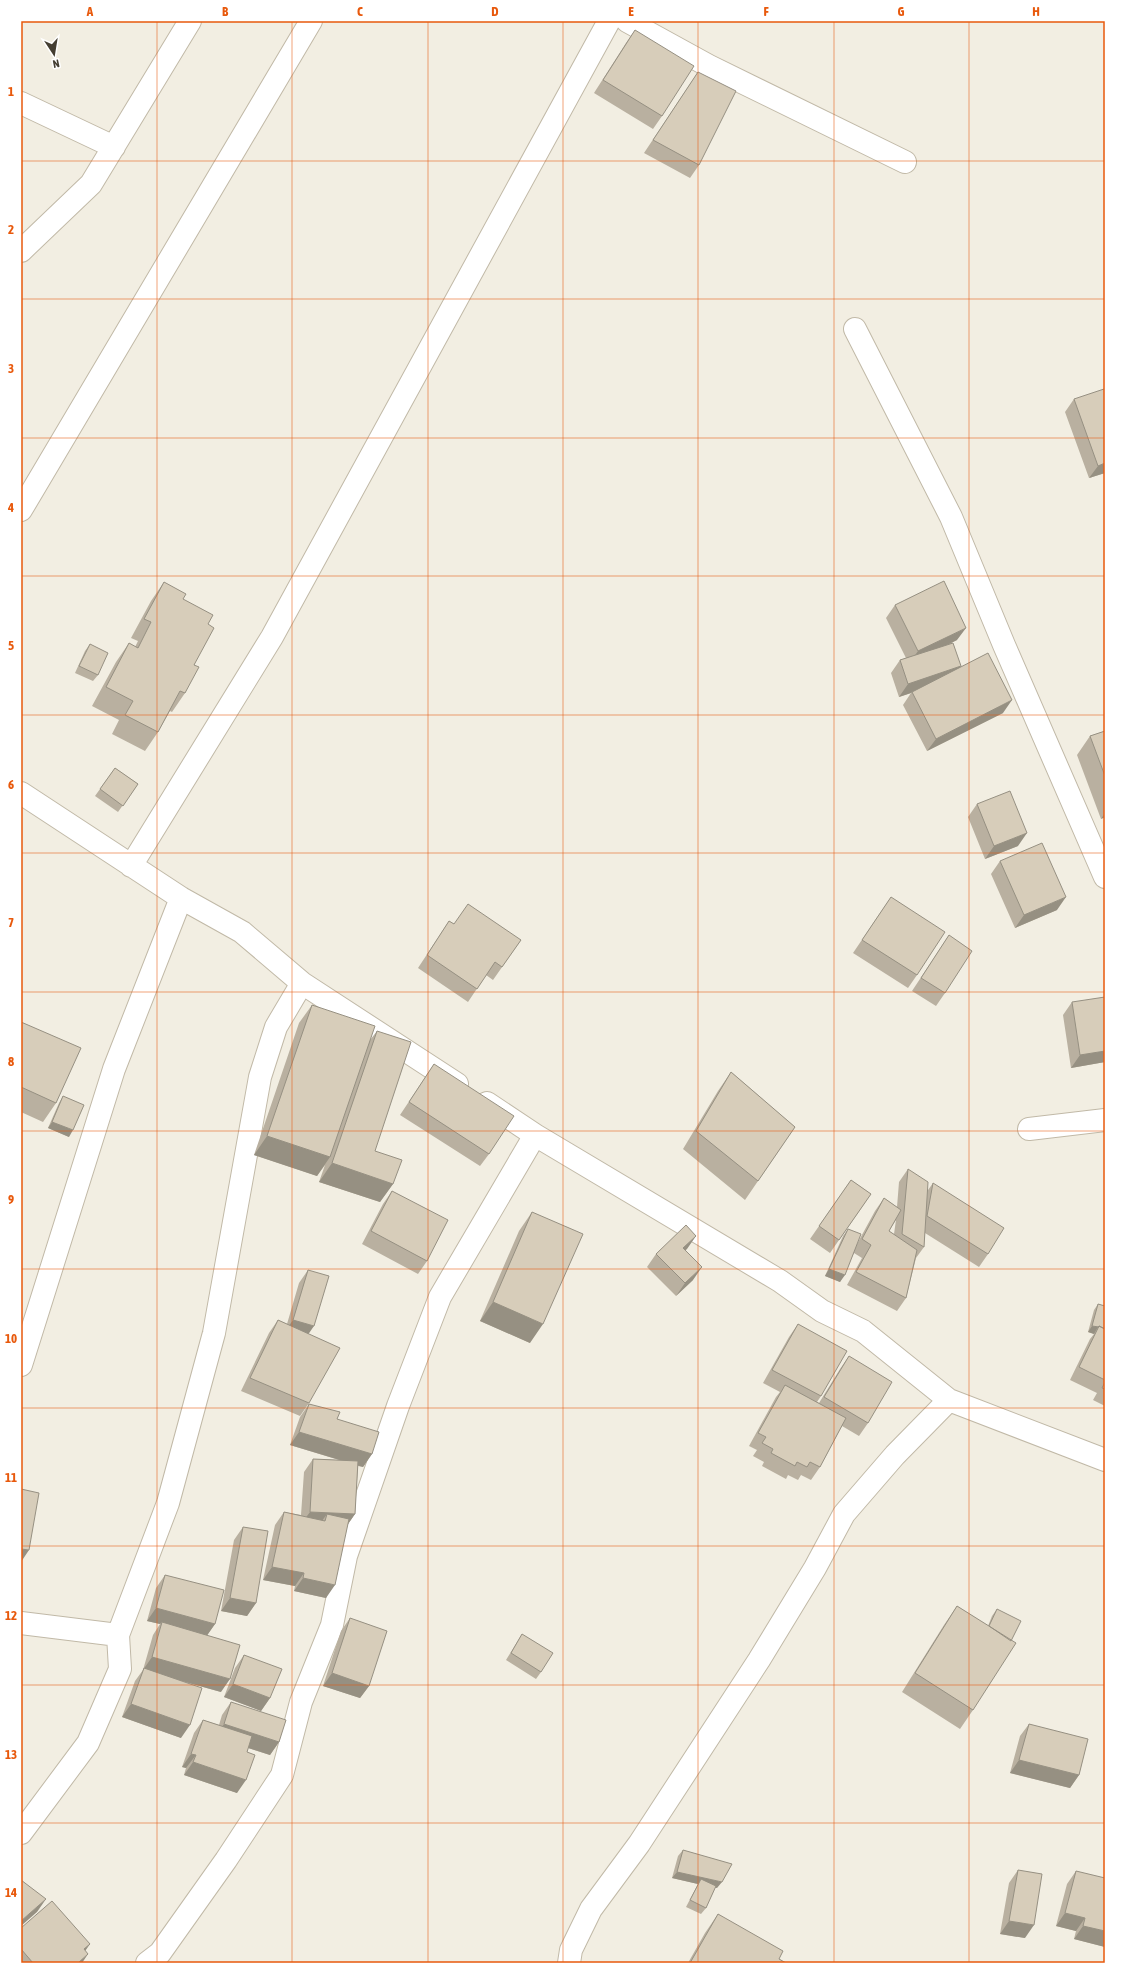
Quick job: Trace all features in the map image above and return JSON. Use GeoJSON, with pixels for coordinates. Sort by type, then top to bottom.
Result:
{"type":"FeatureCollection","features":[{"type":"Feature","properties":{"kind":"street"},"geometry":{"type":"LineString","coordinates":[[21,251],[91,184],[190,21]]}},
{"type":"Feature","properties":{"kind":"street"},"geometry":{"type":"LineString","coordinates":[[21,510],[311,21]]}},
{"type":"Feature","properties":{"kind":"street"},"geometry":{"type":"LineString","coordinates":[[132,866],[272,636],[609,21]]}},
{"type":"Feature","properties":{"kind":"street"},"geometry":{"type":"LineString","coordinates":[[627,21],[709,66],[905,162]]}},
{"type":"Feature","properties":{"kind":"street"},"geometry":{"type":"LineString","coordinates":[[21,103],[114,147]]}},
{"type":"Feature","properties":{"kind":"street"},"geometry":{"type":"LineString","coordinates":[[855,329],[951,517],[1004,645],[1105,877]]}},
{"type":"Feature","properties":{"kind":"street"},"geometry":{"type":"LineString","coordinates":[[21,793],[181,898],[242,932],[302,983],[535,1135],[780,1281],[822,1311],[862,1331],[949,1400],[1105,1460]]}},
{"type":"Feature","properties":{"kind":"street"},"geometry":{"type":"LineString","coordinates":[[21,1365],[114,1068],[181,898]]}},
{"type":"Feature","properties":{"kind":"street"},"geometry":{"type":"LineString","coordinates":[[21,1832],[88,1743],[120,1669],[118,1635],[168,1503],[214,1333],[260,1076],[276,1027],[302,983]]}},
{"type":"Feature","properties":{"kind":"street"},"geometry":{"type":"LineString","coordinates":[[1029,1130],[1105,1120]]}},
{"type":"Feature","properties":{"kind":"street"},"geometry":{"type":"LineString","coordinates":[[147,1963],[160,1953],[226,1860],[282,1775],[301,1702],[332,1625],[346,1556],[398,1406],[440,1297],[535,1135]]}},
{"type":"Feature","properties":{"kind":"street"},"geometry":{"type":"LineString","coordinates":[[569,1963],[571,1950],[591,1910],[656,1820],[755,1666],[815,1568],[844,1514],[895,1455],[949,1400]]}},
{"type":"Feature","properties":{"kind":"street"},"geometry":{"type":"LineString","coordinates":[[21,1623],[118,1635]]}},
{"type":"Feature","properties":{"kind":"building"},"geometry":{"type":"Polygon","coordinates":[[[635,30],[694,66],[662,116],[603,80],[635,30]]]}},
{"type":"Feature","properties":{"kind":"building"},"geometry":{"type":"Polygon","coordinates":[[[698,72],[736,91],[699,165],[653,140],[698,72]]]}},
{"type":"Feature","properties":{"kind":"building"},"geometry":{"type":"Polygon","coordinates":[[[1104,389],[1105,463],[1098,466],[1074,399],[1104,389]]]}},
{"type":"Feature","properties":{"kind":"building"},"geometry":{"type":"Polygon","coordinates":[[[944,581],[966,628],[918,651],[895,605],[944,581]]]}},
{"type":"Feature","properties":{"kind":"building"},"geometry":{"type":"Polygon","coordinates":[[[164,582],[186,594],[183,599],[213,615],[208,624],[214,628],[194,665],[199,667],[185,693],[180,691],[158,732],[125,715],[133,701],[106,687],[129,643],[138,648],[151,622],[144,619],[164,582]]]}},
{"type":"Feature","properties":{"kind":"building"},"geometry":{"type":"Polygon","coordinates":[[[953,643],[961,666],[908,684],[900,660],[953,643]]]}},
{"type":"Feature","properties":{"kind":"building"},"geometry":{"type":"Polygon","coordinates":[[[90,644],[108,653],[98,675],[79,666],[90,644]]]}},
{"type":"Feature","properties":{"kind":"building"},"geometry":{"type":"Polygon","coordinates":[[[988,653],[1012,700],[936,739],[912,692],[988,653]]]}},
{"type":"Feature","properties":{"kind":"building"},"geometry":{"type":"Polygon","coordinates":[[[1105,731],[1105,776],[1090,736],[1105,731]]]}},
{"type":"Feature","properties":{"kind":"building"},"geometry":{"type":"Polygon","coordinates":[[[115,768],[138,784],[123,806],[100,789],[115,768]]]}},
{"type":"Feature","properties":{"kind":"building"},"geometry":{"type":"Polygon","coordinates":[[[1010,791],[1027,833],[994,846],[977,804],[1010,791]]]}},
{"type":"Feature","properties":{"kind":"building"},"geometry":{"type":"Polygon","coordinates":[[[1042,843],[1066,897],[1024,915],[1000,861],[1042,843]]]}},
{"type":"Feature","properties":{"kind":"building"},"geometry":{"type":"Polygon","coordinates":[[[891,897],[945,932],[917,975],[862,940],[891,897]]]}},
{"type":"Feature","properties":{"kind":"building"},"geometry":{"type":"Polygon","coordinates":[[[468,904],[521,940],[502,967],[495,962],[477,989],[427,955],[449,921],[454,924],[468,904]]]}},
{"type":"Feature","properties":{"kind":"building"},"geometry":{"type":"Polygon","coordinates":[[[949,935],[972,951],[945,993],[921,978],[949,935]]]}},
{"type":"Feature","properties":{"kind":"building"},"geometry":{"type":"Polygon","coordinates":[[[1105,997],[1105,1051],[1080,1055],[1072,1002],[1105,997]]]}},
{"type":"Feature","properties":{"kind":"building"},"geometry":{"type":"Polygon","coordinates":[[[312,1005],[375,1026],[330,1157],[267,1136],[312,1005]]]}},
{"type":"Feature","properties":{"kind":"building"},"geometry":{"type":"Polygon","coordinates":[[[21,1022],[81,1048],[56,1103],[21,1087],[21,1022]]]}},
{"type":"Feature","properties":{"kind":"building"},"geometry":{"type":"Polygon","coordinates":[[[377,1031],[411,1042],[375,1151],[402,1160],[393,1184],[332,1163],[377,1031]]]}},
{"type":"Feature","properties":{"kind":"building"},"geometry":{"type":"Polygon","coordinates":[[[434,1064],[514,1116],[489,1154],[409,1102],[434,1064]]]}},
{"type":"Feature","properties":{"kind":"building"},"geometry":{"type":"Polygon","coordinates":[[[731,1072],[795,1127],[758,1181],[696,1131],[731,1072]]]}},
{"type":"Feature","properties":{"kind":"building"},"geometry":{"type":"Polygon","coordinates":[[[63,1096],[84,1105],[73,1130],[52,1122],[63,1096]]]}},
{"type":"Feature","properties":{"kind":"building"},"geometry":{"type":"Polygon","coordinates":[[[908,1169],[928,1182],[924,1247],[902,1234],[908,1169]]]}},
{"type":"Feature","properties":{"kind":"building"},"geometry":{"type":"Polygon","coordinates":[[[851,1180],[871,1194],[839,1240],[819,1226],[851,1180]]]}},
{"type":"Feature","properties":{"kind":"building"},"geometry":{"type":"Polygon","coordinates":[[[933,1183],[1004,1228],[988,1254],[927,1216],[933,1183]]]}},
{"type":"Feature","properties":{"kind":"building"},"geometry":{"type":"Polygon","coordinates":[[[392,1191],[448,1220],[427,1261],[371,1231],[392,1191]]]}},
{"type":"Feature","properties":{"kind":"building"},"geometry":{"type":"Polygon","coordinates":[[[884,1198],[901,1210],[889,1231],[917,1250],[906,1298],[856,1272],[871,1245],[862,1239],[884,1198]]]}},
{"type":"Feature","properties":{"kind":"building"},"geometry":{"type":"Polygon","coordinates":[[[532,1212],[583,1234],[543,1324],[493,1302],[532,1212]]]}},
{"type":"Feature","properties":{"kind":"building"},"geometry":{"type":"Polygon","coordinates":[[[686,1225],[696,1236],[683,1248],[702,1267],[685,1283],[656,1254],[686,1225]]]}},
{"type":"Feature","properties":{"kind":"building"},"geometry":{"type":"Polygon","coordinates":[[[848,1229],[861,1234],[845,1275],[829,1269],[848,1229]]]}},
{"type":"Feature","properties":{"kind":"building"},"geometry":{"type":"Polygon","coordinates":[[[308,1270],[329,1276],[314,1326],[293,1320],[308,1270]]]}},
{"type":"Feature","properties":{"kind":"building"},"geometry":{"type":"Polygon","coordinates":[[[1098,1304],[1105,1306],[1105,1329],[1099,1326],[1092,1326],[1098,1304]]]}},
{"type":"Feature","properties":{"kind":"building"},"geometry":{"type":"Polygon","coordinates":[[[278,1320],[340,1348],[309,1403],[250,1378],[278,1320]]]}},
{"type":"Feature","properties":{"kind":"building"},"geometry":{"type":"Polygon","coordinates":[[[798,1324],[847,1351],[821,1396],[772,1370],[798,1324]]]}},
{"type":"Feature","properties":{"kind":"building"},"geometry":{"type":"Polygon","coordinates":[[[1099,1326],[1105,1329],[1105,1380],[1079,1367],[1099,1326]]]}},
{"type":"Feature","properties":{"kind":"building"},"geometry":{"type":"Polygon","coordinates":[[[849,1356],[892,1382],[868,1423],[824,1397],[849,1356]]]}},
{"type":"Feature","properties":{"kind":"building"},"geometry":{"type":"Polygon","coordinates":[[[1105,1382],[1105,1389],[1102,1388],[1105,1382]]]}},
{"type":"Feature","properties":{"kind":"building"},"geometry":{"type":"Polygon","coordinates":[[[785,1385],[846,1418],[820,1467],[810,1462],[807,1467],[797,1462],[795,1466],[771,1453],[773,1449],[762,1443],[766,1437],[758,1433],[785,1385]]]}},
{"type":"Feature","properties":{"kind":"building"},"geometry":{"type":"Polygon","coordinates":[[[309,1404],[340,1412],[337,1419],[379,1432],[372,1454],[299,1432],[309,1404]]]}},
{"type":"Feature","properties":{"kind":"building"},"geometry":{"type":"Polygon","coordinates":[[[313,1459],[358,1461],[355,1514],[310,1512],[313,1459]]]}},
{"type":"Feature","properties":{"kind":"building"},"geometry":{"type":"Polygon","coordinates":[[[21,1489],[39,1493],[29,1550],[21,1549],[21,1489]]]}},
{"type":"Feature","properties":{"kind":"building"},"geometry":{"type":"Polygon","coordinates":[[[284,1512],[325,1521],[327,1514],[349,1519],[335,1585],[303,1578],[304,1573],[272,1567],[284,1512]]]}},
{"type":"Feature","properties":{"kind":"building"},"geometry":{"type":"Polygon","coordinates":[[[243,1527],[268,1531],[256,1603],[230,1598],[243,1527]]]}},
{"type":"Feature","properties":{"kind":"building"},"geometry":{"type":"Polygon","coordinates":[[[165,1575],[224,1590],[215,1624],[156,1608],[165,1575]]]}},
{"type":"Feature","properties":{"kind":"building"},"geometry":{"type":"Polygon","coordinates":[[[957,1606],[1016,1643],[973,1710],[915,1673],[957,1606]]]}},
{"type":"Feature","properties":{"kind":"building"},"geometry":{"type":"Polygon","coordinates":[[[997,1609],[1021,1621],[1011,1641],[989,1626],[997,1609]]]}},
{"type":"Feature","properties":{"kind":"building"},"geometry":{"type":"Polygon","coordinates":[[[350,1618],[387,1631],[369,1686],[332,1673],[350,1618]]]}},
{"type":"Feature","properties":{"kind":"building"},"geometry":{"type":"Polygon","coordinates":[[[162,1622],[240,1645],[230,1679],[152,1657],[162,1622]]]}},
{"type":"Feature","properties":{"kind":"building"},"geometry":{"type":"Polygon","coordinates":[[[522,1634],[553,1653],[541,1672],[511,1653],[522,1634]]]}},
{"type":"Feature","properties":{"kind":"building"},"geometry":{"type":"Polygon","coordinates":[[[244,1655],[282,1669],[270,1698],[233,1684],[244,1655]]]}},
{"type":"Feature","properties":{"kind":"building"},"geometry":{"type":"Polygon","coordinates":[[[144,1668],[202,1688],[190,1725],[131,1704],[144,1668]]]}},
{"type":"Feature","properties":{"kind":"building"},"geometry":{"type":"Polygon","coordinates":[[[231,1702],[286,1720],[279,1742],[224,1724],[231,1702]]]}},
{"type":"Feature","properties":{"kind":"building"},"geometry":{"type":"Polygon","coordinates":[[[203,1720],[252,1736],[247,1752],[255,1755],[246,1780],[193,1762],[196,1755],[191,1754],[203,1720]]]}},
{"type":"Feature","properties":{"kind":"building"},"geometry":{"type":"Polygon","coordinates":[[[1029,1724],[1088,1739],[1079,1775],[1019,1760],[1029,1724]]]}},
{"type":"Feature","properties":{"kind":"building"},"geometry":{"type":"Polygon","coordinates":[[[683,1850],[732,1864],[722,1882],[677,1872],[683,1850]]]}},
{"type":"Feature","properties":{"kind":"building"},"geometry":{"type":"Polygon","coordinates":[[[1018,1870],[1042,1874],[1034,1925],[1009,1921],[1018,1870]]]}},
{"type":"Feature","properties":{"kind":"building"},"geometry":{"type":"Polygon","coordinates":[[[1076,1871],[1105,1878],[1105,1931],[1083,1926],[1085,1918],[1065,1913],[1076,1871]]]}},
{"type":"Feature","properties":{"kind":"building"},"geometry":{"type":"Polygon","coordinates":[[[701,1879],[716,1886],[706,1908],[690,1900],[701,1879]]]}},
{"type":"Feature","properties":{"kind":"building"},"geometry":{"type":"Polygon","coordinates":[[[21,1880],[46,1899],[21,1921],[21,1880]]]}},
{"type":"Feature","properties":{"kind":"building"},"geometry":{"type":"Polygon","coordinates":[[[52,1901],[90,1944],[84,1949],[88,1954],[78,1963],[33,1963],[21,1949],[21,1928],[52,1901]]]}},
{"type":"Feature","properties":{"kind":"building"},"geometry":{"type":"Polygon","coordinates":[[[718,1914],[783,1951],[779,1959],[786,1963],[690,1963],[718,1914]]]}}]}
